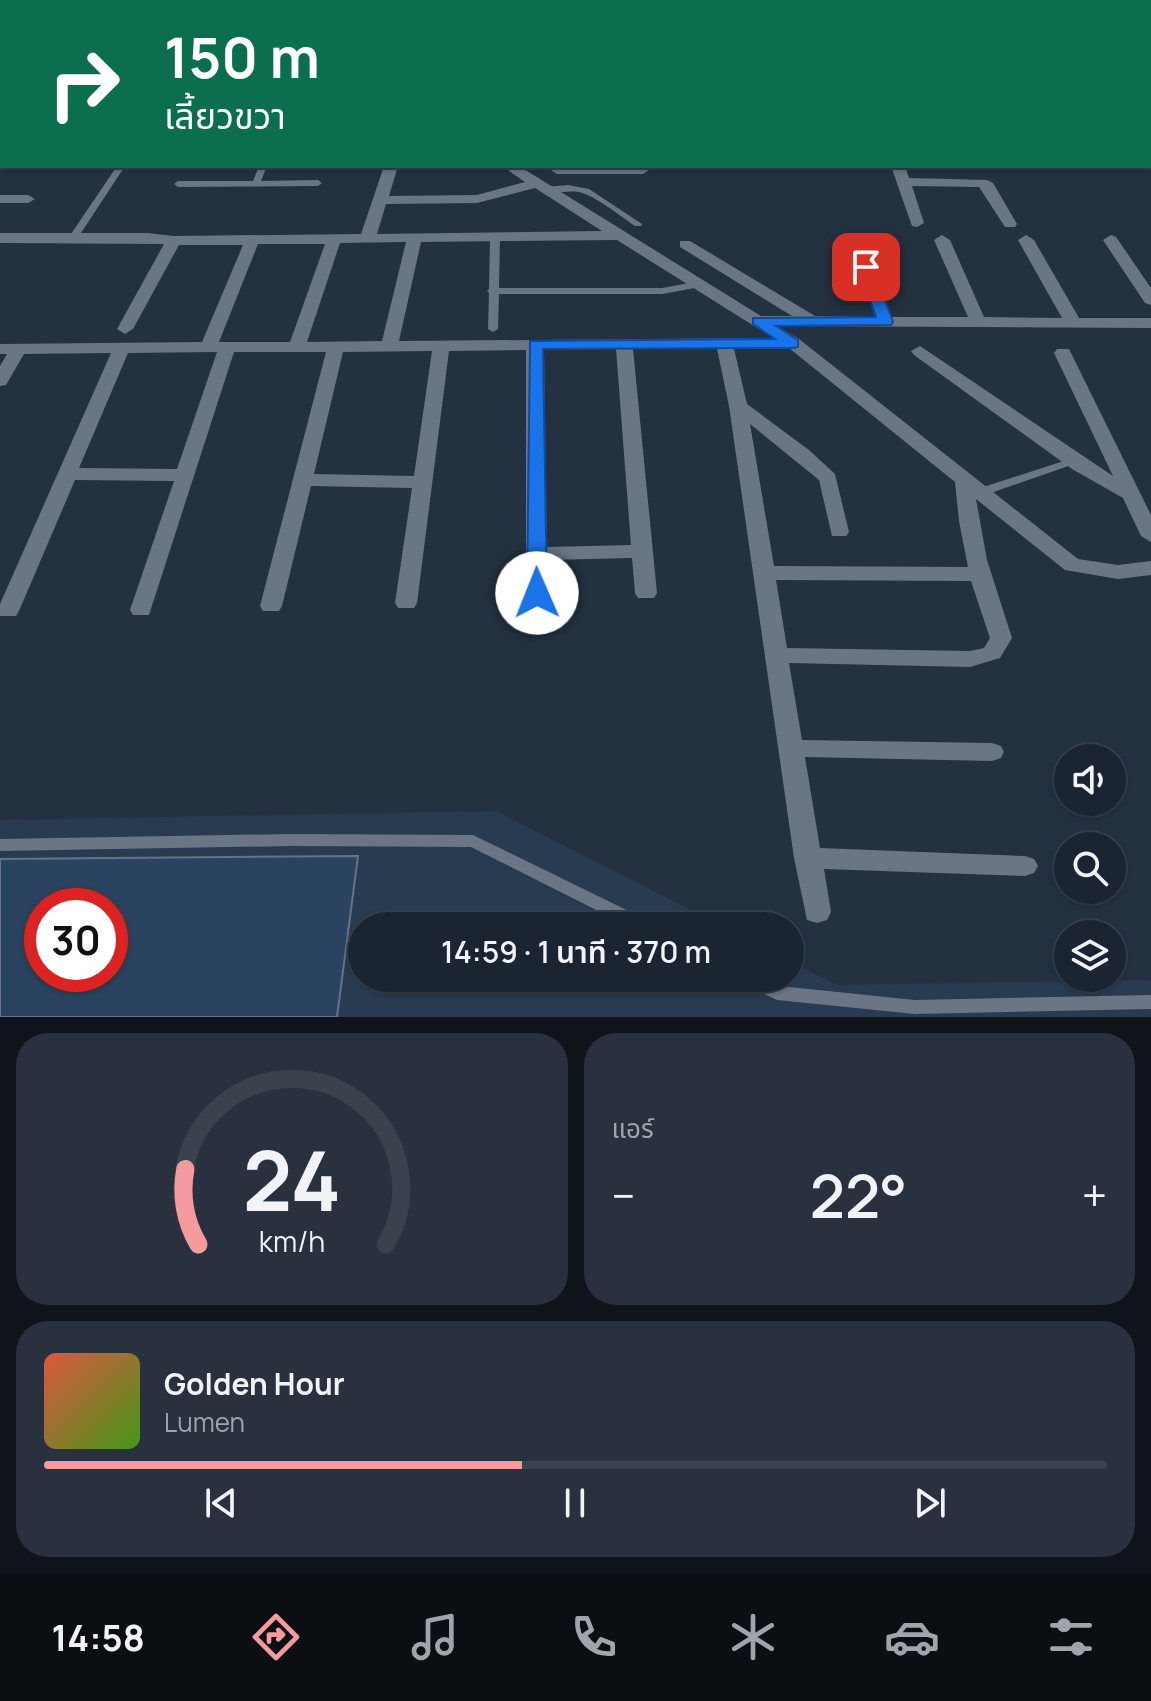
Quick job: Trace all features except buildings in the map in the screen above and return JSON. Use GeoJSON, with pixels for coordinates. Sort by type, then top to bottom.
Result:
{"type":"FeatureCollection","features":[{"type":"Feature","properties":{"kind":"street"},"geometry":{"type":"LineString","coordinates":[[367,240],[390,168]]}},
{"type":"Feature","properties":{"kind":"street"},"geometry":{"type":"LineString","coordinates":[[512,168],[793,343],[1072,565],[1118,572],[1151,568]]}},
{"type":"Feature","properties":{"kind":"street"},"geometry":{"type":"LineString","coordinates":[[899,168],[917,223]]}},
{"type":"Feature","properties":{"kind":"street"},"geometry":{"type":"LineString","coordinates":[[903,182],[982,183],[988,186],[1010,224]]}},
{"type":"Feature","properties":{"kind":"street"},"geometry":{"type":"LineString","coordinates":[[381,200],[477,199],[540,187]]}},
{"type":"Feature","properties":{"kind":"street"},"geometry":{"type":"LineString","coordinates":[[0,199],[28,199]]}},
{"type":"Feature","properties":{"kind":"street"},"geometry":{"type":"LineString","coordinates":[[3,231],[174,241],[620,235]]}},
{"type":"Feature","properties":{"kind":"street"},"geometry":{"type":"LineString","coordinates":[[390,345],[414,239]]}},
{"type":"Feature","properties":{"kind":"street"},"geometry":{"type":"LineString","coordinates":[[297,346],[334,240]]}},
{"type":"Feature","properties":{"kind":"street"},"geometry":{"type":"LineString","coordinates":[[857,240],[885,322]]}},
{"type":"Feature","properties":{"kind":"street"},"geometry":{"type":"LineString","coordinates":[[942,240],[978,322]]}},
{"type":"Feature","properties":{"kind":"street"},"geometry":{"type":"LineString","coordinates":[[1026,240],[1073,322]]}},
{"type":"Feature","properties":{"kind":"street"},"geometry":{"type":"LineString","coordinates":[[1111,240],[1151,300]]}},
{"type":"Feature","properties":{"kind":"street"},"geometry":{"type":"LineString","coordinates":[[8,611],[124,338],[174,241]]}},
{"type":"Feature","properties":{"kind":"street"},"geometry":{"type":"LineString","coordinates":[[141,610],[185,475],[218,347],[252,241]]}},
{"type":"Feature","properties":{"kind":"street"},"geometry":{"type":"LineString","coordinates":[[685,244],[813,322]]}},
{"type":"Feature","properties":{"kind":"street"},"geometry":{"type":"LineString","coordinates":[[758,321],[1151,323]]}},
{"type":"Feature","properties":{"kind":"street"},"geometry":{"type":"LineString","coordinates":[[0,381],[9,349],[124,338],[218,347],[793,343]]}},
{"type":"Feature","properties":{"kind":"street"},"geometry":{"type":"LineString","coordinates":[[624,343],[646,593]]}},
{"type":"Feature","properties":{"kind":"street"},"geometry":{"type":"LineString","coordinates":[[724,343],[738,406],[774,655],[817,912]]}},
{"type":"Feature","properties":{"kind":"street"},"geometry":{"type":"LineString","coordinates":[[535,344],[537,593]]}},
{"type":"Feature","properties":{"kind":"street"},"geometry":{"type":"LineString","coordinates":[[406,603],[441,345]]}},
{"type":"Feature","properties":{"kind":"street"},"geometry":{"type":"LineString","coordinates":[[271,606],[336,346]]}},
{"type":"Feature","properties":{"kind":"street"},"geometry":{"type":"LineString","coordinates":[[920,351],[1073,461],[1129,494]]}},
{"type":"Feature","properties":{"kind":"street"},"geometry":{"type":"LineString","coordinates":[[1063,353],[1151,536]]}},
{"type":"Feature","properties":{"kind":"street"},"geometry":{"type":"LineString","coordinates":[[738,406],[802,454],[828,478],[839,532]]}},
{"type":"Feature","properties":{"kind":"street"},"geometry":{"type":"LineString","coordinates":[[67,474],[185,475]]}},
{"type":"Feature","properties":{"kind":"street"},"geometry":{"type":"LineString","coordinates":[[303,480],[422,482]]}},
{"type":"Feature","properties":{"kind":"street"},"geometry":{"type":"LineString","coordinates":[[774,655],[982,657],[998,646],[1001,638],[978,574],[966,518],[973,486]]}},
{"type":"Feature","properties":{"kind":"street"},"geometry":{"type":"LineString","coordinates":[[537,554],[643,551]]}},
{"type":"Feature","properties":{"kind":"street"},"geometry":{"type":"LineString","coordinates":[[764,573],[978,574]]}},
{"type":"Feature","properties":{"kind":"street"},"geometry":{"type":"LineString","coordinates":[[789,748],[992,752]]}},
{"type":"Feature","properties":{"kind":"street"},"geometry":{"type":"LineString","coordinates":[[807,858],[1025,866]]}},
{"type":"Feature","properties":{"kind":"lane"},"geometry":{"type":"LineString","coordinates":[[425,0],[450,0]]}},
{"type":"Feature","properties":{"kind":"lane"},"geometry":{"type":"LineString","coordinates":[[76,234],[120,168]]}},
{"type":"Feature","properties":{"kind":"lane"},"geometry":{"type":"LineString","coordinates":[[256,183],[262,168]]}},
{"type":"Feature","properties":{"kind":"lane"},"geometry":{"type":"LineString","coordinates":[[550,168],[643,171],[648,168]]}},
{"type":"Feature","properties":{"kind":"lane"},"geometry":{"type":"LineString","coordinates":[[178,184],[318,183]]}},
{"type":"Feature","properties":{"kind":"lane"},"geometry":{"type":"LineString","coordinates":[[540,187],[586,191],[638,224]]}},
{"type":"Feature","properties":{"kind":"lane"},"geometry":{"type":"LineString","coordinates":[[493,329],[495,238]]}},
{"type":"Feature","properties":{"kind":"lane"},"geometry":{"type":"LineString","coordinates":[[492,291],[662,291],[700,284]]}},
{"type":"Feature","properties":{"kind":"lane"},"geometry":{"type":"LineString","coordinates":[[973,486],[1073,461]]}},
{"type":"Feature","properties":{"kind":"lane"},"geometry":{"type":"LineString","coordinates":[[0,845],[291,840],[473,841],[615,912]]}},
{"type":"Feature","properties":{"kind":"lane"},"geometry":{"type":"LineString","coordinates":[[775,992],[915,1007],[1151,1002]]}},
{"type":"Feature","properties":{"kind":"shaded area"},"geometry":{"type":"Polygon","coordinates":[[[496,811],[694,912],[348,912],[348,992],[804,992],[804,968],[837,985],[1054,982],[1054,992],[1126,992],[1126,980],[1151,980],[1151,1017],[0,1017],[0,820],[496,811]]]}},
{"type":"Feature","properties":{"kind":"route"},"geometry":{"type":"LineString","coordinates":[[537,593],[535,344],[793,343],[758,321],[885,322],[866,267]]}}]}
